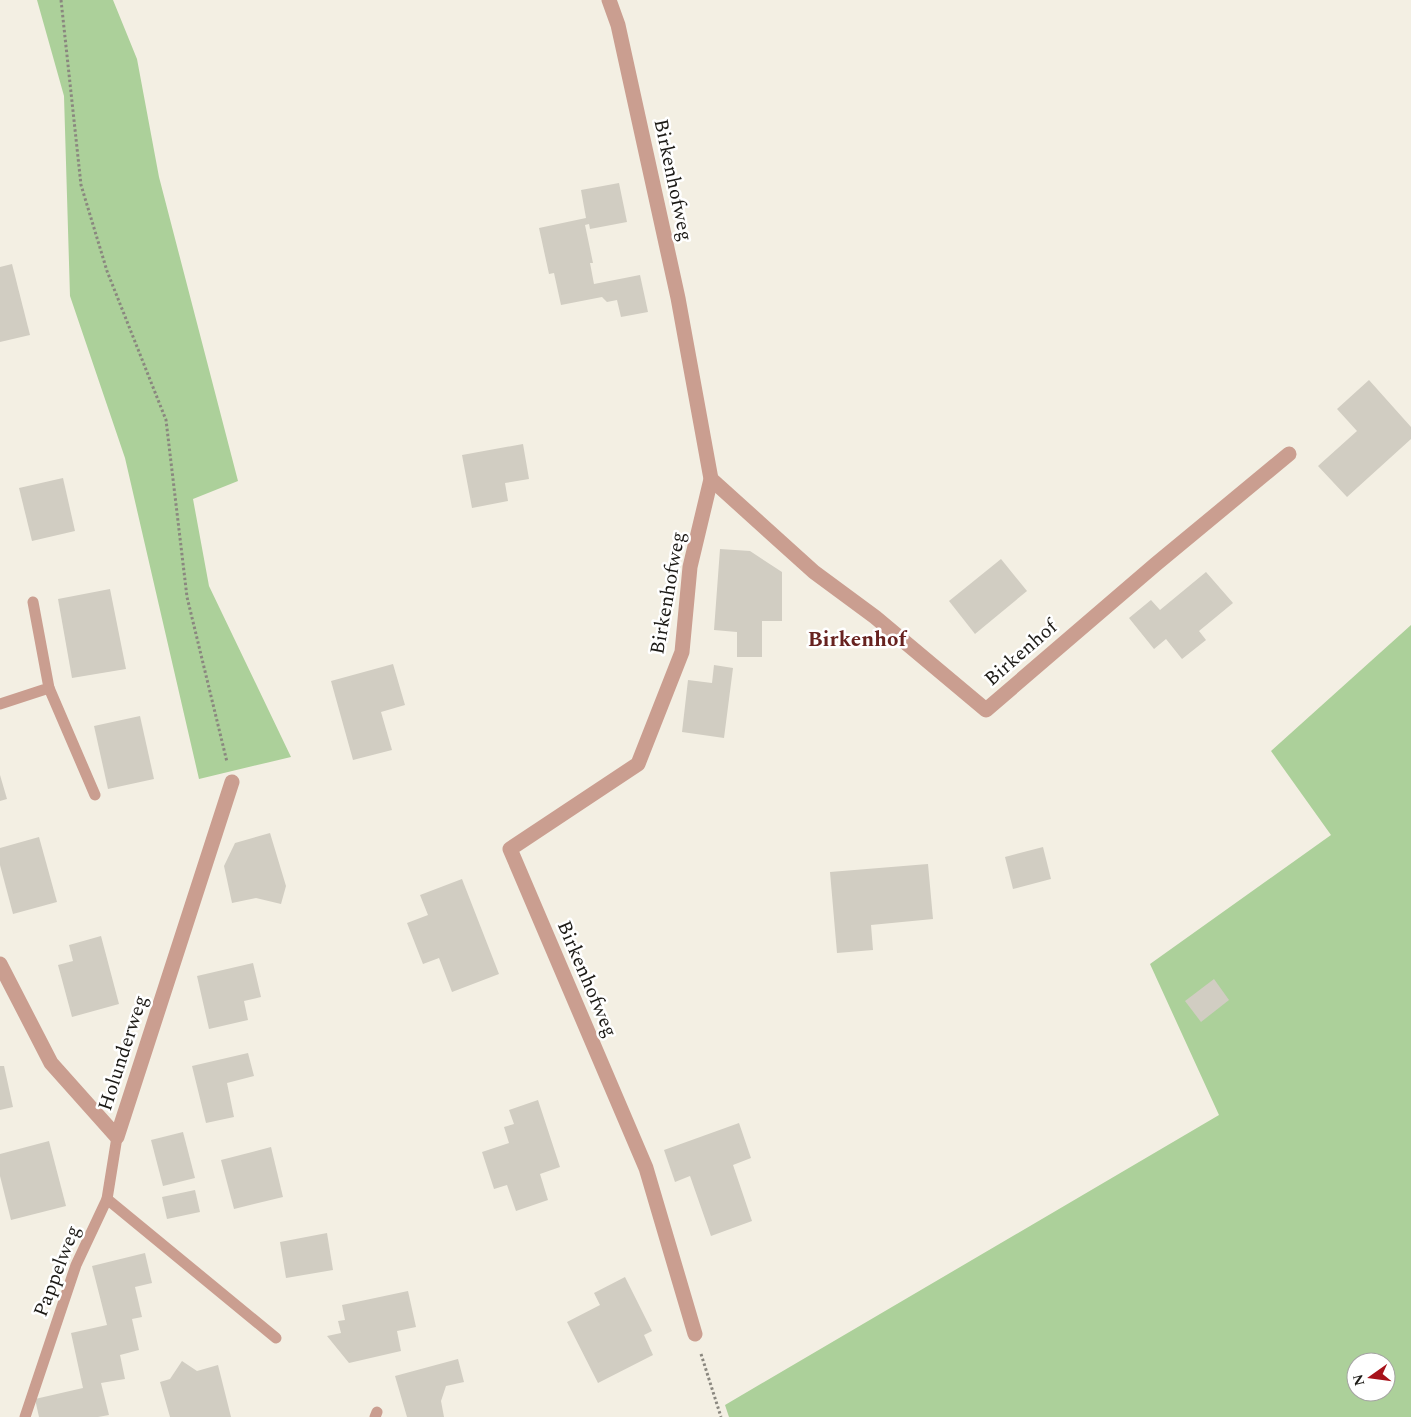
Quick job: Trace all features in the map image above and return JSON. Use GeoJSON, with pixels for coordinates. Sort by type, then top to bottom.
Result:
{"type":"FeatureCollection","features":[{"type":"Feature","properties":{"kind":"street","name":"Birkenhofweg"},"geometry":{"type":"LineString","coordinates":[[609,0],[618,25],[678,298],[712,479],[690,567],[682,652],[638,764],[510,849],[646,1168],[695,1334]]}},
{"type":"Feature","properties":{"kind":"street","name":"Birkenhof"},"geometry":{"type":"LineString","coordinates":[[712,479],[814,572],[876,617],[986,710],[1156,564],[1289,454]]}},
{"type":"Feature","properties":{"kind":"street","name":"Holunderweg"},"geometry":{"type":"LineString","coordinates":[[116,1137],[232,782]]}},
{"type":"Feature","properties":{"kind":"street","name":"Holunderweg"},"geometry":{"type":"LineString","coordinates":[[0,964],[51,1063],[116,1137]]}},
{"type":"Feature","properties":{"kind":"lane"},"geometry":{"type":"LineString","coordinates":[[33,602],[48,688],[95,795]]}},
{"type":"Feature","properties":{"kind":"lane"},"geometry":{"type":"LineString","coordinates":[[0,704],[48,688]]}},
{"type":"Feature","properties":{"kind":"lane","name":"Pappelweg"},"geometry":{"type":"LineString","coordinates":[[25,1417],[76,1266],[107,1199],[116,1137]]}},
{"type":"Feature","properties":{"kind":"lane"},"geometry":{"type":"LineString","coordinates":[[107,1199],[276,1338]]}},
{"type":"Feature","properties":{"kind":"path"},"geometry":{"type":"LineString","coordinates":[[61,0],[81,185],[107,271],[166,420],[187,597],[232,782]]}},
{"type":"Feature","properties":{"kind":"path"},"geometry":{"type":"LineString","coordinates":[[695,1334],[721,1417]]}},
{"type":"Feature","properties":{"kind":"green space"},"geometry":{"type":"Polygon","coordinates":[[[37,0],[113,0],[137,59],[159,177],[238,481],[193,499],[209,586],[291,757],[199,779],[125,458],[70,296],[64,96],[37,0]]]}},
{"type":"Feature","properties":{"kind":"green space"},"geometry":{"type":"Polygon","coordinates":[[[1411,625],[1411,1417],[729,1417],[725,1405],[1219,1115],[1150,964],[1331,835],[1271,751],[1411,625]]]}},
{"type":"Feature","properties":{"kind":"building"},"geometry":{"type":"Polygon","coordinates":[[[619,183],[627,222],[590,229],[589,224],[585,225],[593,263],[590,263],[594,284],[640,275],[648,312],[621,317],[617,300],[607,302],[602,297],[561,305],[554,273],[549,274],[539,228],[586,218],[581,190],[619,183]]]}},
{"type":"Feature","properties":{"kind":"building"},"geometry":{"type":"Polygon","coordinates":[[[12,264],[30,335],[0,342],[0,267],[12,264]]]}},
{"type":"Feature","properties":{"kind":"building"},"geometry":{"type":"Polygon","coordinates":[[[1369,380],[1411,427],[1411,439],[1347,497],[1318,466],[1357,431],[1337,409],[1369,380]]]}},
{"type":"Feature","properties":{"kind":"building"},"geometry":{"type":"Polygon","coordinates":[[[523,444],[529,479],[505,483],[508,501],[472,508],[462,455],[523,444]]]}},
{"type":"Feature","properties":{"kind":"building"},"geometry":{"type":"Polygon","coordinates":[[[63,478],[75,531],[32,541],[19,488],[63,478]]]}},
{"type":"Feature","properties":{"kind":"building"},"geometry":{"type":"Polygon","coordinates":[[[720,549],[750,551],[782,572],[782,621],[762,621],[762,657],[737,657],[737,632],[714,630],[720,549]]]}},
{"type":"Feature","properties":{"kind":"building"},"geometry":{"type":"Polygon","coordinates":[[[1001,559],[1027,591],[975,634],[949,601],[1001,559]]]}},
{"type":"Feature","properties":{"kind":"building"},"geometry":{"type":"Polygon","coordinates":[[[1206,572],[1233,603],[1199,631],[1206,640],[1182,659],[1166,639],[1154,649],[1129,618],[1151,600],[1160,610],[1206,572]]]}},
{"type":"Feature","properties":{"kind":"building"},"geometry":{"type":"Polygon","coordinates":[[[110,589],[126,669],[72,678],[58,599],[110,589]]]}},
{"type":"Feature","properties":{"kind":"building"},"geometry":{"type":"Polygon","coordinates":[[[393,664],[405,705],[381,712],[392,750],[353,760],[331,681],[393,664]]]}},
{"type":"Feature","properties":{"kind":"building"},"geometry":{"type":"Polygon","coordinates":[[[714,665],[733,668],[724,738],[682,732],[688,680],[712,683],[714,665]]]}},
{"type":"Feature","properties":{"kind":"building"},"geometry":{"type":"Polygon","coordinates":[[[140,716],[154,779],[108,789],[94,726],[140,716]]]}},
{"type":"Feature","properties":{"kind":"building"},"geometry":{"type":"Polygon","coordinates":[[[0,775],[7,799],[0,801],[0,775]]]}},
{"type":"Feature","properties":{"kind":"building"},"geometry":{"type":"Polygon","coordinates":[[[270,833],[286,886],[281,904],[256,898],[232,903],[224,866],[235,843],[270,833]]]}},
{"type":"Feature","properties":{"kind":"building"},"geometry":{"type":"Polygon","coordinates":[[[39,837],[57,902],[13,914],[0,865],[0,848],[39,837]]]}},
{"type":"Feature","properties":{"kind":"building"},"geometry":{"type":"Polygon","coordinates":[[[1043,847],[1051,879],[1013,889],[1005,857],[1043,847]]]}},
{"type":"Feature","properties":{"kind":"building"},"geometry":{"type":"Polygon","coordinates":[[[928,864],[933,919],[871,925],[873,950],[837,953],[830,872],[928,864]]]}},
{"type":"Feature","properties":{"kind":"building"},"geometry":{"type":"Polygon","coordinates":[[[462,879],[499,974],[452,992],[439,958],[423,964],[407,923],[428,915],[420,895],[462,879]]]}},
{"type":"Feature","properties":{"kind":"building"},"geometry":{"type":"Polygon","coordinates":[[[101,936],[119,1004],[72,1017],[58,965],[73,961],[69,945],[101,936]]]}},
{"type":"Feature","properties":{"kind":"building"},"geometry":{"type":"Polygon","coordinates":[[[253,963],[261,997],[244,1001],[248,1020],[209,1029],[197,976],[253,963]]]}},
{"type":"Feature","properties":{"kind":"building"},"geometry":{"type":"Polygon","coordinates":[[[1214,979],[1229,1000],[1201,1022],[1185,1001],[1214,979]]]}},
{"type":"Feature","properties":{"kind":"building"},"geometry":{"type":"Polygon","coordinates":[[[248,1053],[254,1076],[227,1083],[234,1117],[206,1123],[192,1066],[248,1053]]]}},
{"type":"Feature","properties":{"kind":"building"},"geometry":{"type":"Polygon","coordinates":[[[0,1066],[4,1066],[13,1107],[0,1110],[0,1066]]]}},
{"type":"Feature","properties":{"kind":"building"},"geometry":{"type":"Polygon","coordinates":[[[538,1100],[560,1167],[540,1174],[548,1200],[516,1211],[507,1185],[494,1189],[482,1152],[509,1143],[504,1127],[514,1124],[509,1110],[538,1100]]]}},
{"type":"Feature","properties":{"kind":"building"},"geometry":{"type":"Polygon","coordinates":[[[739,1123],[751,1158],[733,1165],[752,1221],[711,1236],[690,1176],[675,1182],[664,1150],[739,1123]]]}},
{"type":"Feature","properties":{"kind":"building"},"geometry":{"type":"Polygon","coordinates":[[[183,1132],[195,1178],[163,1186],[151,1140],[183,1132]]]}},
{"type":"Feature","properties":{"kind":"building"},"geometry":{"type":"Polygon","coordinates":[[[49,1141],[66,1206],[11,1220],[0,1176],[0,1154],[49,1141]]]}},
{"type":"Feature","properties":{"kind":"building"},"geometry":{"type":"Polygon","coordinates":[[[271,1147],[283,1197],[234,1209],[221,1160],[271,1147]]]}},
{"type":"Feature","properties":{"kind":"building"},"geometry":{"type":"Polygon","coordinates":[[[195,1190],[200,1212],[167,1219],[162,1197],[195,1190]]]}},
{"type":"Feature","properties":{"kind":"building"},"geometry":{"type":"Polygon","coordinates":[[[327,1233],[333,1270],[286,1278],[280,1242],[327,1233]]]}},
{"type":"Feature","properties":{"kind":"building"},"geometry":{"type":"Polygon","coordinates":[[[145,1253],[152,1283],[135,1287],[142,1317],[132,1319],[139,1350],[120,1355],[125,1379],[101,1383],[109,1415],[98,1417],[39,1417],[35,1399],[83,1388],[71,1333],[107,1325],[92,1266],[145,1253]]]}},
{"type":"Feature","properties":{"kind":"building"},"geometry":{"type":"Polygon","coordinates":[[[625,1277],[652,1331],[644,1335],[653,1355],[598,1383],[567,1322],[600,1305],[594,1293],[625,1277]]]}},
{"type":"Feature","properties":{"kind":"building"},"geometry":{"type":"Polygon","coordinates":[[[408,1291],[416,1327],[397,1331],[401,1351],[349,1363],[327,1336],[341,1333],[338,1321],[345,1320],[342,1305],[408,1291]]]}},
{"type":"Feature","properties":{"kind":"building"},"geometry":{"type":"Polygon","coordinates":[[[458,1359],[464,1382],[446,1386],[441,1401],[444,1417],[407,1417],[395,1376],[458,1359]]]}},
{"type":"Feature","properties":{"kind":"building"},"geometry":{"type":"Polygon","coordinates":[[[182,1361],[197,1371],[218,1365],[231,1417],[170,1417],[160,1382],[170,1379],[182,1361]]]}},
{"type":"Feature","properties":{"kind":"district","name":"Birkenhof"},"geometry":{"type":"Point","coordinates":[857,640]}}]}
